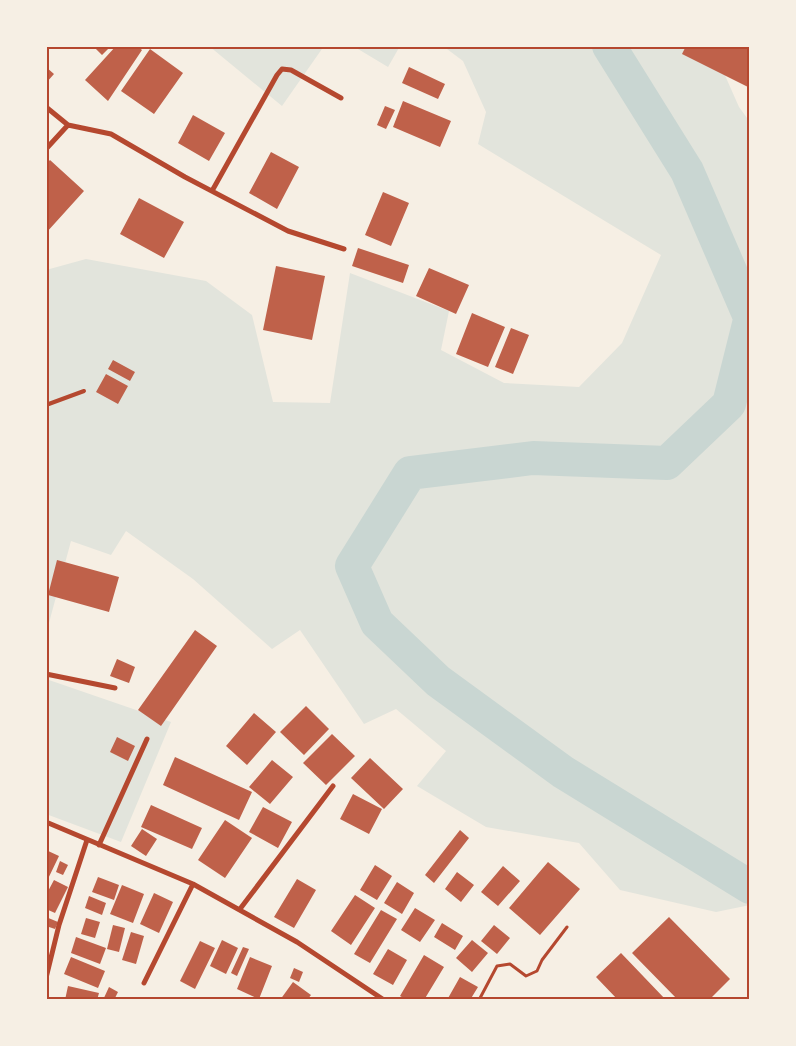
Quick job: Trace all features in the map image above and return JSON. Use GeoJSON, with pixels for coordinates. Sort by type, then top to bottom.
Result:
{"type":"FeatureCollection","features":[{"type":"Feature","properties":{"kind":"street"},"geometry":{"type":"LineString","coordinates":[[212,191],[279,72],[291,70],[341,98]]}},
{"type":"Feature","properties":{"kind":"street"},"geometry":{"type":"LineString","coordinates":[[46,107],[68,125],[111,134],[288,231],[344,249]]}},
{"type":"Feature","properties":{"kind":"street"},"geometry":{"type":"LineString","coordinates":[[46,149],[68,125]]}},
{"type":"Feature","properties":{"kind":"street"},"geometry":{"type":"LineString","coordinates":[[46,674],[115,688]]}},
{"type":"Feature","properties":{"kind":"street"},"geometry":{"type":"LineString","coordinates":[[99,844],[147,739]]}},
{"type":"Feature","properties":{"kind":"street"},"geometry":{"type":"LineString","coordinates":[[240,909],[333,786]]}},
{"type":"Feature","properties":{"kind":"street"},"geometry":{"type":"LineString","coordinates":[[46,822],[193,884],[297,942],[384,1000]]}},
{"type":"Feature","properties":{"kind":"street"},"geometry":{"type":"LineString","coordinates":[[46,978],[59,925],[87,840]]}},
{"type":"Feature","properties":{"kind":"street"},"geometry":{"type":"LineString","coordinates":[[144,984],[193,884]]}},
{"type":"Feature","properties":{"kind":"lane"},"geometry":{"type":"LineString","coordinates":[[46,405],[84,391]]}},
{"type":"Feature","properties":{"kind":"path"},"geometry":{"type":"LineString","coordinates":[[479,1000],[497,966],[510,964],[526,976],[537,971],[542,960],[568,927]]}},
{"type":"Feature","properties":{"kind":"shaded area"},"geometry":{"type":"Polygon","coordinates":[[[209,46],[324,46],[282,106],[209,46]]]}},
{"type":"Feature","properties":{"kind":"shaded area"},"geometry":{"type":"Polygon","coordinates":[[[353,46],[400,46],[388,67],[353,46]]]}},
{"type":"Feature","properties":{"kind":"shaded area"},"geometry":{"type":"Polygon","coordinates":[[[443,46],[712,46],[739,107],[750,122],[750,905],[716,912],[620,890],[579,843],[486,827],[417,786],[446,751],[396,709],[364,724],[300,630],[272,649],[193,579],[126,531],[111,555],[71,541],[46,634],[46,270],[86,259],[206,281],[252,315],[273,402],[330,403],[350,273],[449,311],[441,350],[504,383],[579,387],[622,343],[661,255],[478,144],[486,112],[463,61],[443,46]]]}},
{"type":"Feature","properties":{"kind":"shaded area"},"geometry":{"type":"Polygon","coordinates":[[[46,679],[171,722],[121,842],[46,814],[46,679]]]}},
{"type":"Feature","properties":{"kind":"building"},"geometry":{"type":"Polygon","coordinates":[[[93,46],[111,46],[102,55],[93,46]]]}},
{"type":"Feature","properties":{"kind":"building"},"geometry":{"type":"Polygon","coordinates":[[[116,46],[137,46],[142,50],[108,101],[85,80],[116,46]]]}},
{"type":"Feature","properties":{"kind":"building"},"geometry":{"type":"Polygon","coordinates":[[[686,46],[745,46],[750,49],[750,84],[748,87],[682,54],[686,46]]]}},
{"type":"Feature","properties":{"kind":"building"},"geometry":{"type":"Polygon","coordinates":[[[150,49],[183,73],[154,114],[121,91],[150,49]]]}},
{"type":"Feature","properties":{"kind":"building"},"geometry":{"type":"Polygon","coordinates":[[[46,67],[54,74],[46,83],[46,67]]]}},
{"type":"Feature","properties":{"kind":"building"},"geometry":{"type":"Polygon","coordinates":[[[409,67],[445,84],[438,99],[402,83],[409,67]]]}},
{"type":"Feature","properties":{"kind":"building"},"geometry":{"type":"Polygon","coordinates":[[[403,101],[451,121],[440,147],[393,127],[403,101]]]}},
{"type":"Feature","properties":{"kind":"building"},"geometry":{"type":"Polygon","coordinates":[[[385,106],[395,110],[386,129],[377,125],[385,106]]]}},
{"type":"Feature","properties":{"kind":"building"},"geometry":{"type":"Polygon","coordinates":[[[193,115],[225,133],[209,161],[178,143],[193,115]]]}},
{"type":"Feature","properties":{"kind":"building"},"geometry":{"type":"Polygon","coordinates":[[[271,152],[299,167],[277,209],[249,193],[271,152]]]}},
{"type":"Feature","properties":{"kind":"building"},"geometry":{"type":"Polygon","coordinates":[[[50,160],[84,191],[46,233],[46,164],[50,160]]]}},
{"type":"Feature","properties":{"kind":"building"},"geometry":{"type":"Polygon","coordinates":[[[383,192],[409,203],[391,246],[365,235],[383,192]]]}},
{"type":"Feature","properties":{"kind":"building"},"geometry":{"type":"Polygon","coordinates":[[[139,198],[184,222],[164,258],[120,234],[139,198]]]}},
{"type":"Feature","properties":{"kind":"building"},"geometry":{"type":"Polygon","coordinates":[[[358,248],[409,265],[403,283],[352,266],[358,248]]]}},
{"type":"Feature","properties":{"kind":"building"},"geometry":{"type":"Polygon","coordinates":[[[276,266],[325,276],[312,340],[263,330],[276,266]]]}},
{"type":"Feature","properties":{"kind":"building"},"geometry":{"type":"Polygon","coordinates":[[[429,268],[469,285],[456,314],[416,296],[429,268]]]}},
{"type":"Feature","properties":{"kind":"building"},"geometry":{"type":"Polygon","coordinates":[[[472,313],[505,327],[488,367],[456,354],[472,313]]]}},
{"type":"Feature","properties":{"kind":"building"},"geometry":{"type":"Polygon","coordinates":[[[511,328],[529,335],[513,374],[495,367],[511,328]]]}},
{"type":"Feature","properties":{"kind":"building"},"geometry":{"type":"Polygon","coordinates":[[[113,360],[135,372],[130,381],[108,369],[113,360]]]}},
{"type":"Feature","properties":{"kind":"building"},"geometry":{"type":"Polygon","coordinates":[[[106,374],[128,386],[118,404],[96,392],[106,374]]]}},
{"type":"Feature","properties":{"kind":"building"},"geometry":{"type":"Polygon","coordinates":[[[57,560],[119,577],[109,612],[48,595],[57,560]]]}},
{"type":"Feature","properties":{"kind":"building"},"geometry":{"type":"Polygon","coordinates":[[[195,630],[217,646],[161,726],[138,710],[195,630]]]}},
{"type":"Feature","properties":{"kind":"building"},"geometry":{"type":"Polygon","coordinates":[[[117,659],[135,667],[129,683],[110,676],[117,659]]]}},
{"type":"Feature","properties":{"kind":"building"},"geometry":{"type":"Polygon","coordinates":[[[306,706],[329,729],[304,755],[280,732],[306,706]]]}},
{"type":"Feature","properties":{"kind":"building"},"geometry":{"type":"Polygon","coordinates":[[[254,713],[276,732],[247,765],[226,746],[254,713]]]}},
{"type":"Feature","properties":{"kind":"building"},"geometry":{"type":"Polygon","coordinates":[[[332,734],[355,756],[326,785],[303,763],[332,734]]]}},
{"type":"Feature","properties":{"kind":"building"},"geometry":{"type":"Polygon","coordinates":[[[117,737],[135,746],[128,761],[110,752],[117,737]]]}},
{"type":"Feature","properties":{"kind":"building"},"geometry":{"type":"Polygon","coordinates":[[[175,757],[252,792],[239,820],[163,785],[175,757]]]}},
{"type":"Feature","properties":{"kind":"building"},"geometry":{"type":"Polygon","coordinates":[[[370,758],[403,789],[384,809],[351,778],[370,758]]]}},
{"type":"Feature","properties":{"kind":"building"},"geometry":{"type":"Polygon","coordinates":[[[272,760],[293,777],[270,804],[249,787],[272,760]]]}},
{"type":"Feature","properties":{"kind":"building"},"geometry":{"type":"Polygon","coordinates":[[[353,794],[382,809],[369,834],[340,819],[353,794]]]}},
{"type":"Feature","properties":{"kind":"building"},"geometry":{"type":"Polygon","coordinates":[[[151,805],[202,828],[192,849],[141,827],[151,805]]]}},
{"type":"Feature","properties":{"kind":"building"},"geometry":{"type":"Polygon","coordinates":[[[263,807],[292,822],[278,848],[249,832],[263,807]]]}},
{"type":"Feature","properties":{"kind":"building"},"geometry":{"type":"Polygon","coordinates":[[[225,820],[252,838],[225,878],[198,860],[225,820]]]}},
{"type":"Feature","properties":{"kind":"building"},"geometry":{"type":"Polygon","coordinates":[[[142,829],[157,839],[146,856],[131,846],[142,829]]]}},
{"type":"Feature","properties":{"kind":"building"},"geometry":{"type":"Polygon","coordinates":[[[460,830],[469,838],[434,883],[425,875],[460,830]]]}},
{"type":"Feature","properties":{"kind":"building"},"geometry":{"type":"Polygon","coordinates":[[[46,850],[59,856],[46,883],[46,850]]]}},
{"type":"Feature","properties":{"kind":"building"},"geometry":{"type":"Polygon","coordinates":[[[60,861],[68,865],[63,875],[56,872],[60,861]]]}},
{"type":"Feature","properties":{"kind":"building"},"geometry":{"type":"Polygon","coordinates":[[[548,862],[580,889],[540,935],[509,908],[548,862]]]}},
{"type":"Feature","properties":{"kind":"building"},"geometry":{"type":"Polygon","coordinates":[[[375,865],[392,876],[377,900],[360,890],[375,865]]]}},
{"type":"Feature","properties":{"kind":"building"},"geometry":{"type":"Polygon","coordinates":[[[503,866],[520,881],[498,906],[481,892],[503,866]]]}},
{"type":"Feature","properties":{"kind":"building"},"geometry":{"type":"Polygon","coordinates":[[[457,872],[474,885],[461,902],[445,889],[457,872]]]}},
{"type":"Feature","properties":{"kind":"building"},"geometry":{"type":"Polygon","coordinates":[[[98,877],[119,885],[114,900],[92,892],[98,877]]]}},
{"type":"Feature","properties":{"kind":"building"},"geometry":{"type":"Polygon","coordinates":[[[297,879],[316,890],[294,928],[274,917],[297,879]]]}},
{"type":"Feature","properties":{"kind":"building"},"geometry":{"type":"Polygon","coordinates":[[[54,880],[68,887],[55,913],[46,909],[46,895],[54,880]]]}},
{"type":"Feature","properties":{"kind":"building"},"geometry":{"type":"Polygon","coordinates":[[[397,882],[414,893],[402,914],[384,903],[397,882]]]}},
{"type":"Feature","properties":{"kind":"building"},"geometry":{"type":"Polygon","coordinates":[[[122,885],[144,894],[133,923],[110,914],[122,885]]]}},
{"type":"Feature","properties":{"kind":"building"},"geometry":{"type":"Polygon","coordinates":[[[154,893],[173,902],[159,933],[140,924],[154,893]]]}},
{"type":"Feature","properties":{"kind":"building"},"geometry":{"type":"Polygon","coordinates":[[[355,895],[375,908],[351,945],[331,931],[355,895]]]}},
{"type":"Feature","properties":{"kind":"building"},"geometry":{"type":"Polygon","coordinates":[[[89,896],[106,903],[102,915],[85,908],[89,896]]]}},
{"type":"Feature","properties":{"kind":"building"},"geometry":{"type":"Polygon","coordinates":[[[415,908],[435,920],[420,942],[401,930],[415,908]]]}},
{"type":"Feature","properties":{"kind":"building"},"geometry":{"type":"Polygon","coordinates":[[[381,910],[397,919],[370,963],[354,954],[381,910]]]}},
{"type":"Feature","properties":{"kind":"building"},"geometry":{"type":"Polygon","coordinates":[[[46,917],[58,922],[55,929],[46,926],[46,917]]]}},
{"type":"Feature","properties":{"kind":"building"},"geometry":{"type":"Polygon","coordinates":[[[669,917],[730,979],[709,1000],[678,1000],[632,953],[669,917]]]}},
{"type":"Feature","properties":{"kind":"building"},"geometry":{"type":"Polygon","coordinates":[[[86,918],[100,922],[95,938],[81,934],[86,918]]]}},
{"type":"Feature","properties":{"kind":"building"},"geometry":{"type":"Polygon","coordinates":[[[442,923],[463,936],[455,950],[434,937],[442,923]]]}},
{"type":"Feature","properties":{"kind":"building"},"geometry":{"type":"Polygon","coordinates":[[[113,925],[125,928],[119,952],[107,949],[113,925]]]}},
{"type":"Feature","properties":{"kind":"building"},"geometry":{"type":"Polygon","coordinates":[[[494,925],[510,938],[497,954],[481,941],[494,925]]]}},
{"type":"Feature","properties":{"kind":"building"},"geometry":{"type":"Polygon","coordinates":[[[131,932],[144,936],[136,964],[122,960],[131,932]]]}},
{"type":"Feature","properties":{"kind":"building"},"geometry":{"type":"Polygon","coordinates":[[[76,937],[106,948],[100,964],[71,953],[76,937]]]}},
{"type":"Feature","properties":{"kind":"building"},"geometry":{"type":"Polygon","coordinates":[[[222,940],[238,948],[226,974],[210,966],[222,940]]]}},
{"type":"Feature","properties":{"kind":"building"},"geometry":{"type":"Polygon","coordinates":[[[472,940],[488,953],[472,972],[456,958],[472,940]]]}},
{"type":"Feature","properties":{"kind":"building"},"geometry":{"type":"Polygon","coordinates":[[[200,941],[215,948],[195,989],[180,981],[200,941]]]}},
{"type":"Feature","properties":{"kind":"building"},"geometry":{"type":"Polygon","coordinates":[[[243,947],[249,949],[237,976],[231,973],[243,947]]]}},
{"type":"Feature","properties":{"kind":"building"},"geometry":{"type":"Polygon","coordinates":[[[388,949],[407,960],[393,985],[373,974],[388,949]]]}},
{"type":"Feature","properties":{"kind":"building"},"geometry":{"type":"Polygon","coordinates":[[[621,953],[666,1000],[618,1000],[596,977],[621,953]]]}},
{"type":"Feature","properties":{"kind":"building"},"geometry":{"type":"Polygon","coordinates":[[[424,955],[444,967],[424,1000],[407,1000],[400,996],[424,955]]]}},
{"type":"Feature","properties":{"kind":"building"},"geometry":{"type":"Polygon","coordinates":[[[71,957],[105,971],[98,988],[64,974],[71,957]]]}},
{"type":"Feature","properties":{"kind":"building"},"geometry":{"type":"Polygon","coordinates":[[[250,957],[272,966],[259,999],[237,989],[250,957]]]}},
{"type":"Feature","properties":{"kind":"building"},"geometry":{"type":"Polygon","coordinates":[[[294,968],[303,972],[299,982],[290,978],[294,968]]]}},
{"type":"Feature","properties":{"kind":"building"},"geometry":{"type":"Polygon","coordinates":[[[460,977],[478,987],[470,1000],[447,1000],[460,977]]]}},
{"type":"Feature","properties":{"kind":"building"},"geometry":{"type":"Polygon","coordinates":[[[293,982],[311,995],[307,1000],[280,1000],[293,982]]]}},
{"type":"Feature","properties":{"kind":"building"},"geometry":{"type":"Polygon","coordinates":[[[68,986],[99,993],[97,1000],[65,1000],[68,986]]]}},
{"type":"Feature","properties":{"kind":"building"},"geometry":{"type":"Polygon","coordinates":[[[109,987],[118,992],[114,1000],[103,1000],[109,987]]]}},
{"type":"Feature","properties":{"kind":"waterway"},"geometry":{"type":"LineString","coordinates":[[609,46],[687,171],[750,317]]}},
{"type":"Feature","properties":{"kind":"waterway"},"geometry":{"type":"LineString","coordinates":[[750,320],[729,404],[667,463],[533,458],[410,473],[352,566],[377,623],[438,681],[563,772],[750,887]]}}]}
